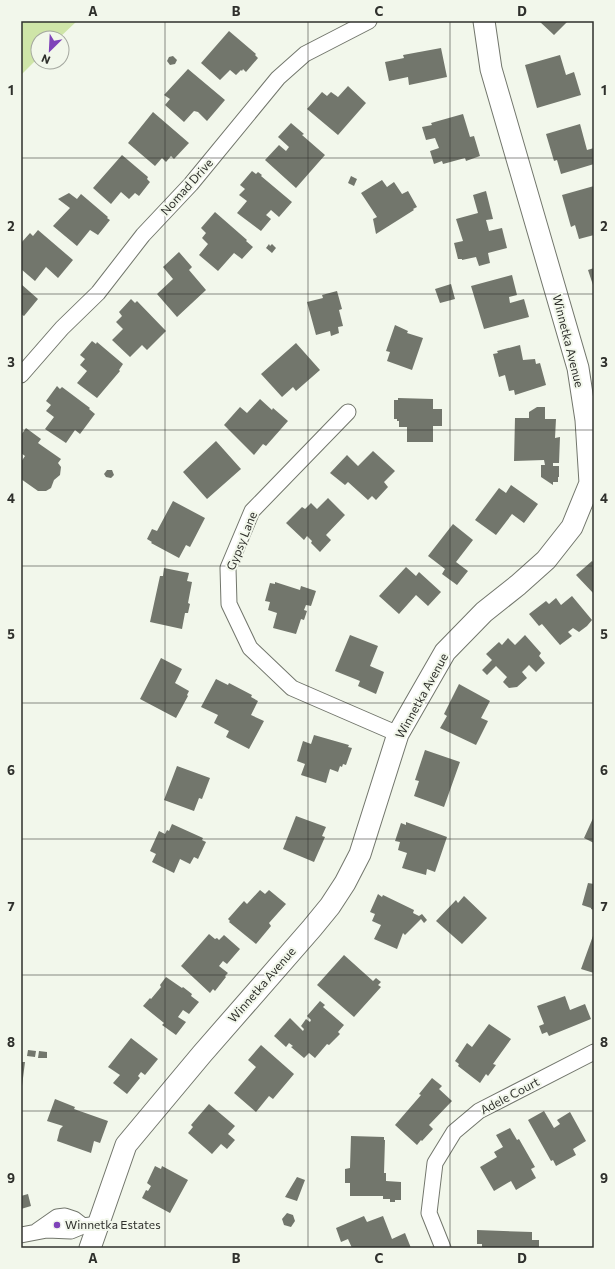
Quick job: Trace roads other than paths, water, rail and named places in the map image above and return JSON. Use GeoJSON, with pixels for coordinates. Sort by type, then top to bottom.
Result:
{"type":"FeatureCollection","features":[{"type":"Feature","properties":{"kind":"main road","name":"Winnetka Avenue"},"geometry":{"type":"LineString","coordinates":[[90,1248],[90,1225],[126,1145],[202,1054],[317,922],[330,906],[345,883],[360,854],[398,734],[445,652],[484,612],[546,560],[572,527],[590,483],[586,420],[578,368],[491,69],[484,21]]}},
{"type":"Feature","properties":{"kind":"street","name":"Nomad Drive"},"geometry":{"type":"LineString","coordinates":[[21,375],[62,328],[98,293],[143,235],[191,184],[278,78],[305,54],[369,21]]}},
{"type":"Feature","properties":{"kind":"street","name":"Gypsy Lane"},"geometry":{"type":"LineString","coordinates":[[348,412],[252,511],[228,568],[229,604],[250,648],[292,688],[398,734]]}},
{"type":"Feature","properties":{"kind":"street","name":"Adele Court"},"geometry":{"type":"LineString","coordinates":[[444,1248],[429,1213],[435,1163],[454,1132],[479,1111],[594,1052]]}},
{"type":"Feature","properties":{"kind":"street"},"geometry":{"type":"LineString","coordinates":[[28,1234],[57,1217],[65,1216],[90,1225]]}},
{"type":"Feature","properties":{"kind":"place","name":"Winnetka Estates"},"geometry":{"type":"Point","coordinates":[57,1225]}}]}
